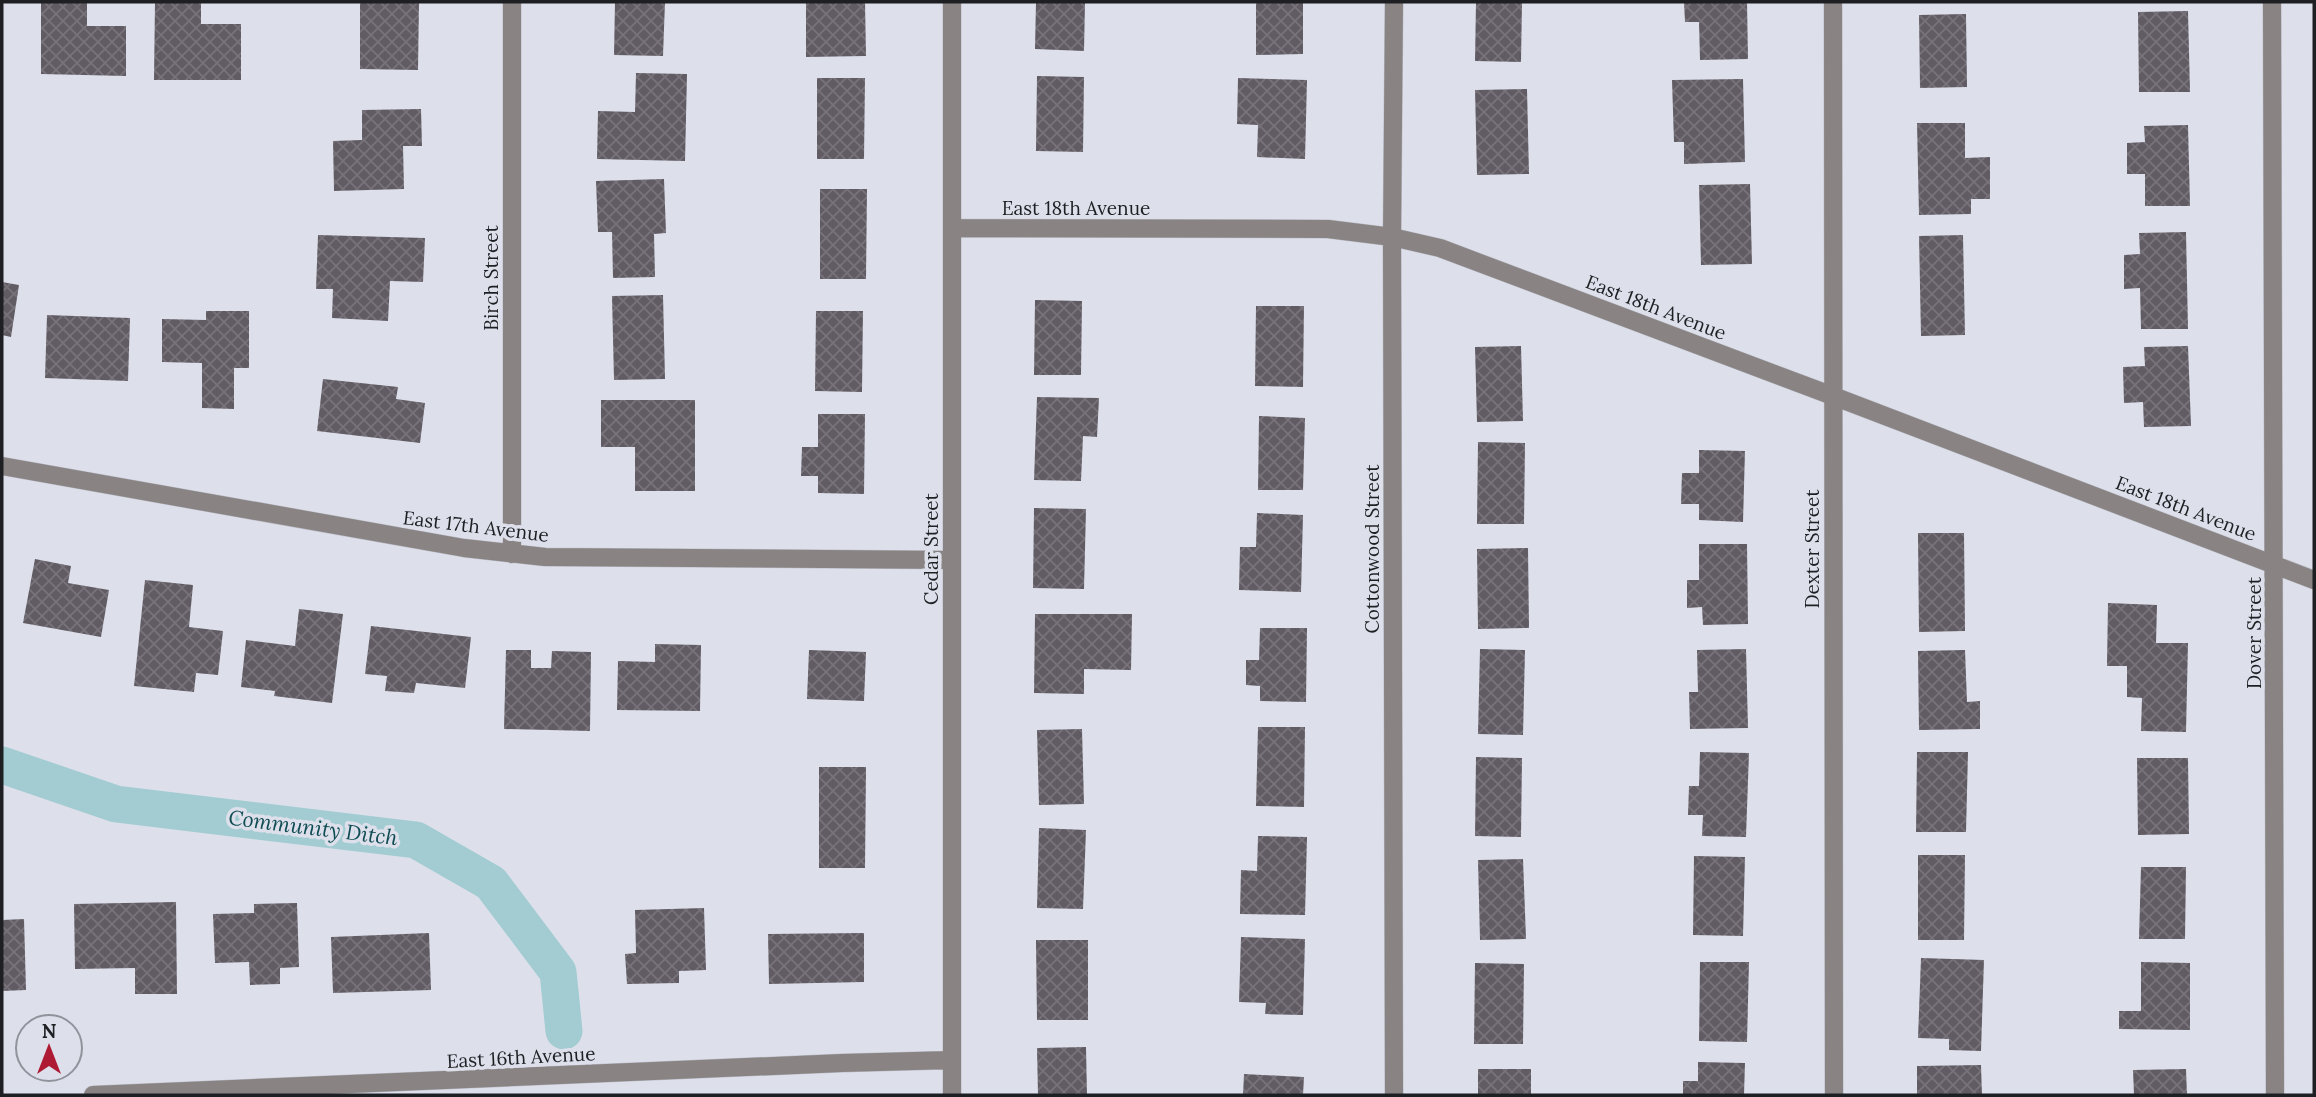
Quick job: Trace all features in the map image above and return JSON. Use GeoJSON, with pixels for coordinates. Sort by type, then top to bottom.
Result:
{"type":"FeatureCollection","features":[{"type":"Feature","properties":{"kind":"street","name":"Birch Street"},"geometry":{"type":"LineString","coordinates":[[512,2],[512,554]]}},
{"type":"Feature","properties":{"kind":"street","name":"Cedar Street"},"geometry":{"type":"LineString","coordinates":[[952,2],[952,1095]]}},
{"type":"Feature","properties":{"kind":"street","name":"Cottonwood Street"},"geometry":{"type":"LineString","coordinates":[[1394,2],[1394,1095]]}},
{"type":"Feature","properties":{"kind":"street","name":"Dexter Street"},"geometry":{"type":"LineString","coordinates":[[1832,2],[1834,1095]]}},
{"type":"Feature","properties":{"kind":"street","name":"Dover Street"},"geometry":{"type":"LineString","coordinates":[[2272,2],[2276,1095]]}},
{"type":"Feature","properties":{"kind":"street","name":"East 18th Avenue"},"geometry":{"type":"LineString","coordinates":[[952,228],[1328,229],[1392,237],[1440,248],[2314,580]]}},
{"type":"Feature","properties":{"kind":"street","name":"East 17th Avenue"},"geometry":{"type":"LineString","coordinates":[[2,466],[262,514],[512,554],[545,557],[952,561]]}},
{"type":"Feature","properties":{"kind":"street","name":"East 16th Avenue"},"geometry":{"type":"LineString","coordinates":[[93,1095],[952,1060]]}},
{"type":"Feature","properties":{"kind":"building"},"geometry":{"type":"Polygon","coordinates":[[[41,2],[87,2],[87,26],[126,26],[126,76],[41,74],[41,2]]]}},
{"type":"Feature","properties":{"kind":"building"},"geometry":{"type":"Polygon","coordinates":[[[155,2],[201,2],[201,24],[241,24],[241,80],[154,80],[155,2]]]}},
{"type":"Feature","properties":{"kind":"building"},"geometry":{"type":"Polygon","coordinates":[[[360,2],[419,2],[418,70],[360,69],[360,2]]]}},
{"type":"Feature","properties":{"kind":"building"},"geometry":{"type":"Polygon","coordinates":[[[615,2],[665,2],[663,56],[614,55],[615,2]]]}},
{"type":"Feature","properties":{"kind":"building"},"geometry":{"type":"Polygon","coordinates":[[[806,2],[865,2],[866,56],[806,57],[806,2]]]}},
{"type":"Feature","properties":{"kind":"building"},"geometry":{"type":"Polygon","coordinates":[[[1036,2],[1085,2],[1084,51],[1035,49],[1036,2]]]}},
{"type":"Feature","properties":{"kind":"building"},"geometry":{"type":"Polygon","coordinates":[[[1256,2],[1303,2],[1303,54],[1256,55],[1256,2]]]}},
{"type":"Feature","properties":{"kind":"building"},"geometry":{"type":"Polygon","coordinates":[[[1476,2],[1522,2],[1521,62],[1475,61],[1476,2]]]}},
{"type":"Feature","properties":{"kind":"building"},"geometry":{"type":"Polygon","coordinates":[[[1684,2],[1747,2],[1748,59],[1700,60],[1699,22],[1685,22],[1684,2]]]}},
{"type":"Feature","properties":{"kind":"building"},"geometry":{"type":"Polygon","coordinates":[[[2188,11],[2190,92],[2139,92],[2138,12],[2188,11]]]}},
{"type":"Feature","properties":{"kind":"building"},"geometry":{"type":"Polygon","coordinates":[[[1966,14],[1967,87],[1920,88],[1919,15],[1966,14]]]}},
{"type":"Feature","properties":{"kind":"building"},"geometry":{"type":"Polygon","coordinates":[[[636,73],[687,74],[685,161],[597,159],[598,111],[635,112],[636,73]]]}},
{"type":"Feature","properties":{"kind":"building"},"geometry":{"type":"Polygon","coordinates":[[[1037,76],[1084,77],[1083,152],[1036,151],[1037,76]]]}},
{"type":"Feature","properties":{"kind":"building"},"geometry":{"type":"Polygon","coordinates":[[[817,78],[865,78],[864,159],[817,159],[817,78]]]}},
{"type":"Feature","properties":{"kind":"building"},"geometry":{"type":"Polygon","coordinates":[[[1238,78],[1307,80],[1305,159],[1257,157],[1258,125],[1237,124],[1238,78]]]}},
{"type":"Feature","properties":{"kind":"building"},"geometry":{"type":"Polygon","coordinates":[[[1743,79],[1745,162],[1684,164],[1684,142],[1674,142],[1672,80],[1743,79]]]}},
{"type":"Feature","properties":{"kind":"building"},"geometry":{"type":"Polygon","coordinates":[[[1527,89],[1529,174],[1477,175],[1475,90],[1527,89]]]}},
{"type":"Feature","properties":{"kind":"building"},"geometry":{"type":"Polygon","coordinates":[[[421,109],[422,146],[403,146],[404,189],[334,191],[333,141],[362,140],[362,110],[421,109]]]}},
{"type":"Feature","properties":{"kind":"building"},"geometry":{"type":"Polygon","coordinates":[[[1917,123],[1965,123],[1965,158],[1990,157],[1990,199],[1971,199],[1971,214],[1919,215],[1917,123]]]}},
{"type":"Feature","properties":{"kind":"building"},"geometry":{"type":"Polygon","coordinates":[[[2188,125],[2190,206],[2145,206],[2145,174],[2127,174],[2127,143],[2145,142],[2144,126],[2188,125]]]}},
{"type":"Feature","properties":{"kind":"building"},"geometry":{"type":"Polygon","coordinates":[[[664,179],[666,233],[654,234],[655,277],[613,278],[612,232],[598,232],[596,181],[664,179]]]}},
{"type":"Feature","properties":{"kind":"building"},"geometry":{"type":"Polygon","coordinates":[[[1750,184],[1752,264],[1701,265],[1699,185],[1750,184]]]}},
{"type":"Feature","properties":{"kind":"building"},"geometry":{"type":"Polygon","coordinates":[[[820,189],[867,189],[866,279],[820,279],[820,189]]]}},
{"type":"Feature","properties":{"kind":"building"},"geometry":{"type":"Polygon","coordinates":[[[2186,232],[2188,329],[2141,329],[2140,288],[2124,289],[2124,255],[2140,254],[2139,233],[2186,232]]]}},
{"type":"Feature","properties":{"kind":"building"},"geometry":{"type":"Polygon","coordinates":[[[318,235],[425,238],[423,282],[390,281],[388,321],[332,318],[333,289],[316,289],[318,235]]]}},
{"type":"Feature","properties":{"kind":"building"},"geometry":{"type":"Polygon","coordinates":[[[1963,235],[1965,335],[1921,336],[1919,236],[1963,235]]]}},
{"type":"Feature","properties":{"kind":"building"},"geometry":{"type":"Polygon","coordinates":[[[2,282],[19,285],[11,337],[2,335],[2,282]]]}},
{"type":"Feature","properties":{"kind":"building"},"geometry":{"type":"Polygon","coordinates":[[[663,295],[665,379],[614,380],[612,296],[663,295]]]}},
{"type":"Feature","properties":{"kind":"building"},"geometry":{"type":"Polygon","coordinates":[[[1035,300],[1082,301],[1081,375],[1034,375],[1035,300]]]}},
{"type":"Feature","properties":{"kind":"building"},"geometry":{"type":"Polygon","coordinates":[[[1256,306],[1304,306],[1303,387],[1255,386],[1256,306]]]}},
{"type":"Feature","properties":{"kind":"building"},"geometry":{"type":"Polygon","coordinates":[[[206,311],[249,311],[249,368],[234,368],[234,409],[202,408],[202,363],[162,362],[162,319],[206,320],[206,311]]]}},
{"type":"Feature","properties":{"kind":"building"},"geometry":{"type":"Polygon","coordinates":[[[816,311],[863,311],[862,392],[815,391],[816,311]]]}},
{"type":"Feature","properties":{"kind":"building"},"geometry":{"type":"Polygon","coordinates":[[[47,315],[130,318],[128,381],[45,378],[47,315]]]}},
{"type":"Feature","properties":{"kind":"building"},"geometry":{"type":"Polygon","coordinates":[[[1521,346],[1523,421],[1477,422],[1475,347],[1521,346]]]}},
{"type":"Feature","properties":{"kind":"building"},"geometry":{"type":"Polygon","coordinates":[[[2188,346],[2191,426],[2144,427],[2143,402],[2124,403],[2123,367],[2145,366],[2144,347],[2188,346]]]}},
{"type":"Feature","properties":{"kind":"building"},"geometry":{"type":"Polygon","coordinates":[[[323,379],[398,387],[396,399],[425,403],[420,443],[317,431],[323,379]]]}},
{"type":"Feature","properties":{"kind":"building"},"geometry":{"type":"Polygon","coordinates":[[[1037,397],[1099,398],[1097,437],[1083,436],[1081,481],[1034,480],[1037,397]]]}},
{"type":"Feature","properties":{"kind":"building"},"geometry":{"type":"Polygon","coordinates":[[[601,400],[695,400],[695,491],[635,491],[635,447],[601,447],[601,400]]]}},
{"type":"Feature","properties":{"kind":"building"},"geometry":{"type":"Polygon","coordinates":[[[818,414],[865,414],[864,494],[818,493],[818,476],[801,476],[802,447],[818,447],[818,414]]]}},
{"type":"Feature","properties":{"kind":"building"},"geometry":{"type":"Polygon","coordinates":[[[1259,416],[1305,418],[1303,490],[1258,490],[1259,416]]]}},
{"type":"Feature","properties":{"kind":"building"},"geometry":{"type":"Polygon","coordinates":[[[1478,442],[1525,443],[1524,524],[1477,524],[1478,442]]]}},
{"type":"Feature","properties":{"kind":"building"},"geometry":{"type":"Polygon","coordinates":[[[1699,450],[1745,451],[1743,522],[1699,520],[1699,504],[1681,504],[1682,473],[1699,473],[1699,450]]]}},
{"type":"Feature","properties":{"kind":"building"},"geometry":{"type":"Polygon","coordinates":[[[1034,508],[1086,509],[1084,589],[1033,588],[1034,508]]]}},
{"type":"Feature","properties":{"kind":"building"},"geometry":{"type":"Polygon","coordinates":[[[1257,513],[1303,515],[1301,592],[1239,590],[1240,547],[1256,547],[1257,513]]]}},
{"type":"Feature","properties":{"kind":"building"},"geometry":{"type":"Polygon","coordinates":[[[1918,533],[1964,533],[1965,631],[1919,632],[1918,533]]]}},
{"type":"Feature","properties":{"kind":"building"},"geometry":{"type":"Polygon","coordinates":[[[1699,544],[1747,544],[1748,624],[1703,625],[1702,607],[1687,608],[1687,580],[1699,580],[1699,544]]]}},
{"type":"Feature","properties":{"kind":"building"},"geometry":{"type":"Polygon","coordinates":[[[1528,548],[1529,628],[1478,629],[1477,549],[1528,548]]]}},
{"type":"Feature","properties":{"kind":"building"},"geometry":{"type":"Polygon","coordinates":[[[35,559],[71,566],[68,583],[109,590],[101,637],[23,623],[35,559]]]}},
{"type":"Feature","properties":{"kind":"building"},"geometry":{"type":"Polygon","coordinates":[[[145,580],[193,585],[189,627],[223,631],[218,675],[196,673],[194,692],[134,686],[145,580]]]}},
{"type":"Feature","properties":{"kind":"building"},"geometry":{"type":"Polygon","coordinates":[[[2108,603],[2157,605],[2156,643],[2188,643],[2186,732],[2141,731],[2142,698],[2127,697],[2127,666],[2107,666],[2108,603]]]}},
{"type":"Feature","properties":{"kind":"building"},"geometry":{"type":"Polygon","coordinates":[[[299,609],[343,614],[332,703],[274,696],[275,691],[241,687],[246,640],[295,646],[299,609]]]}},
{"type":"Feature","properties":{"kind":"building"},"geometry":{"type":"Polygon","coordinates":[[[1035,614],[1132,614],[1131,670],[1084,669],[1084,694],[1034,693],[1035,614]]]}},
{"type":"Feature","properties":{"kind":"building"},"geometry":{"type":"Polygon","coordinates":[[[371,626],[471,637],[465,688],[416,683],[414,693],[385,691],[387,676],[365,674],[371,626]]]}},
{"type":"Feature","properties":{"kind":"building"},"geometry":{"type":"Polygon","coordinates":[[[1260,628],[1307,628],[1306,702],[1260,701],[1260,686],[1246,685],[1246,660],[1259,660],[1260,628]]]}},
{"type":"Feature","properties":{"kind":"building"},"geometry":{"type":"Polygon","coordinates":[[[655,644],[701,645],[700,711],[617,710],[618,661],[655,662],[655,644]]]}},
{"type":"Feature","properties":{"kind":"building"},"geometry":{"type":"Polygon","coordinates":[[[1480,649],[1525,650],[1523,735],[1478,734],[1480,649]]]}},
{"type":"Feature","properties":{"kind":"building"},"geometry":{"type":"Polygon","coordinates":[[[1746,649],[1748,728],[1690,729],[1689,692],[1698,692],[1697,650],[1746,649]]]}},
{"type":"Feature","properties":{"kind":"building"},"geometry":{"type":"Polygon","coordinates":[[[506,650],[531,650],[531,668],[551,668],[552,651],[591,652],[590,731],[504,729],[506,650]]]}},
{"type":"Feature","properties":{"kind":"building"},"geometry":{"type":"Polygon","coordinates":[[[809,650],[866,652],[864,701],[807,699],[809,650]]]}},
{"type":"Feature","properties":{"kind":"building"},"geometry":{"type":"Polygon","coordinates":[[[1965,650],[1967,702],[1980,701],[1980,729],[1919,730],[1918,651],[1965,650]]]}},
{"type":"Feature","properties":{"kind":"building"},"geometry":{"type":"Polygon","coordinates":[[[1258,727],[1305,727],[1304,807],[1256,806],[1258,727]]]}},
{"type":"Feature","properties":{"kind":"building"},"geometry":{"type":"Polygon","coordinates":[[[1082,729],[1084,804],[1039,805],[1037,730],[1082,729]]]}},
{"type":"Feature","properties":{"kind":"building"},"geometry":{"type":"Polygon","coordinates":[[[1700,752],[1749,753],[1746,837],[1702,836],[1703,815],[1688,815],[1689,786],[1699,786],[1700,752]]]}},
{"type":"Feature","properties":{"kind":"building"},"geometry":{"type":"Polygon","coordinates":[[[1917,752],[1968,752],[1966,832],[1916,832],[1917,752]]]}},
{"type":"Feature","properties":{"kind":"building"},"geometry":{"type":"Polygon","coordinates":[[[1476,757],[1522,758],[1521,837],[1475,836],[1476,757]]]}},
{"type":"Feature","properties":{"kind":"building"},"geometry":{"type":"Polygon","coordinates":[[[2137,758],[2188,758],[2189,834],[2138,835],[2137,758]]]}},
{"type":"Feature","properties":{"kind":"building"},"geometry":{"type":"Polygon","coordinates":[[[819,767],[866,767],[865,868],[819,868],[819,767]]]}},
{"type":"Feature","properties":{"kind":"building"},"geometry":{"type":"Polygon","coordinates":[[[1039,828],[1086,830],[1083,909],[1037,908],[1039,828]]]}},
{"type":"Feature","properties":{"kind":"building"},"geometry":{"type":"Polygon","coordinates":[[[1258,836],[1307,837],[1305,915],[1240,914],[1241,870],[1257,871],[1258,836]]]}},
{"type":"Feature","properties":{"kind":"building"},"geometry":{"type":"Polygon","coordinates":[[[1918,855],[1965,855],[1964,940],[1918,940],[1918,855]]]}},
{"type":"Feature","properties":{"kind":"building"},"geometry":{"type":"Polygon","coordinates":[[[1694,856],[1745,857],[1743,936],[1693,935],[1694,856]]]}},
{"type":"Feature","properties":{"kind":"building"},"geometry":{"type":"Polygon","coordinates":[[[1523,859],[1526,939],[1480,940],[1478,860],[1523,859]]]}},
{"type":"Feature","properties":{"kind":"building"},"geometry":{"type":"Polygon","coordinates":[[[2141,867],[2186,867],[2185,939],[2139,939],[2141,867]]]}},
{"type":"Feature","properties":{"kind":"building"},"geometry":{"type":"Polygon","coordinates":[[[176,902],[177,994],[135,994],[135,968],[75,969],[74,904],[176,902]]]}},
{"type":"Feature","properties":{"kind":"building"},"geometry":{"type":"Polygon","coordinates":[[[297,903],[299,967],[280,968],[280,984],[250,985],[249,962],[215,963],[213,914],[254,913],[254,904],[297,903]]]}},
{"type":"Feature","properties":{"kind":"building"},"geometry":{"type":"Polygon","coordinates":[[[704,908],[706,970],[679,971],[679,983],[627,984],[625,954],[636,953],[635,910],[704,908]]]}},
{"type":"Feature","properties":{"kind":"building"},"geometry":{"type":"Polygon","coordinates":[[[24,919],[26,990],[2,991],[2,920],[24,919]]]}},
{"type":"Feature","properties":{"kind":"building"},"geometry":{"type":"Polygon","coordinates":[[[429,933],[431,990],[333,993],[331,937],[429,933]]]}},
{"type":"Feature","properties":{"kind":"building"},"geometry":{"type":"Polygon","coordinates":[[[864,933],[864,982],[769,984],[768,934],[864,933]]]}},
{"type":"Feature","properties":{"kind":"building"},"geometry":{"type":"Polygon","coordinates":[[[1241,937],[1305,939],[1303,1015],[1265,1014],[1266,1003],[1239,1002],[1241,937]]]}},
{"type":"Feature","properties":{"kind":"building"},"geometry":{"type":"Polygon","coordinates":[[[1036,940],[1088,940],[1088,1020],[1037,1020],[1036,940]]]}},
{"type":"Feature","properties":{"kind":"building"},"geometry":{"type":"Polygon","coordinates":[[[1921,958],[1984,960],[1981,1051],[1949,1050],[1949,1039],[1918,1038],[1921,958]]]}},
{"type":"Feature","properties":{"kind":"building"},"geometry":{"type":"Polygon","coordinates":[[[1700,962],[1749,962],[1747,1042],[1699,1041],[1700,962]]]}},
{"type":"Feature","properties":{"kind":"building"},"geometry":{"type":"Polygon","coordinates":[[[2141,962],[2190,963],[2190,1030],[2119,1029],[2119,1011],[2141,1011],[2141,962]]]}},
{"type":"Feature","properties":{"kind":"building"},"geometry":{"type":"Polygon","coordinates":[[[1475,963],[1524,964],[1523,1044],[1474,1044],[1475,963]]]}},
{"type":"Feature","properties":{"kind":"building"},"geometry":{"type":"Polygon","coordinates":[[[1086,1047],[1087,1095],[1038,1095],[1037,1048],[1086,1047]]]}},
{"type":"Feature","properties":{"kind":"building"},"geometry":{"type":"Polygon","coordinates":[[[1698,1062],[1745,1063],[1744,1095],[1683,1095],[1683,1081],[1698,1081],[1698,1062]]]}},
{"type":"Feature","properties":{"kind":"building"},"geometry":{"type":"Polygon","coordinates":[[[1981,1065],[1982,1095],[1917,1095],[1917,1066],[1981,1065]]]}},
{"type":"Feature","properties":{"kind":"building"},"geometry":{"type":"Polygon","coordinates":[[[1478,1069],[1531,1069],[1531,1095],[1478,1095],[1478,1069]]]}},
{"type":"Feature","properties":{"kind":"building"},"geometry":{"type":"Polygon","coordinates":[[[2186,1069],[2187,1095],[2134,1095],[2133,1070],[2186,1069]]]}},
{"type":"Feature","properties":{"kind":"building"},"geometry":{"type":"Polygon","coordinates":[[[1244,1074],[1304,1077],[1303,1095],[1243,1095],[1244,1074]]]}},
{"type":"Feature","properties":{"kind":"waterway","name":"Community Ditch"},"geometry":{"type":"LineString","coordinates":[[2,765],[116,804],[416,840],[491,883],[558,972],[564,1031]]}}]}
